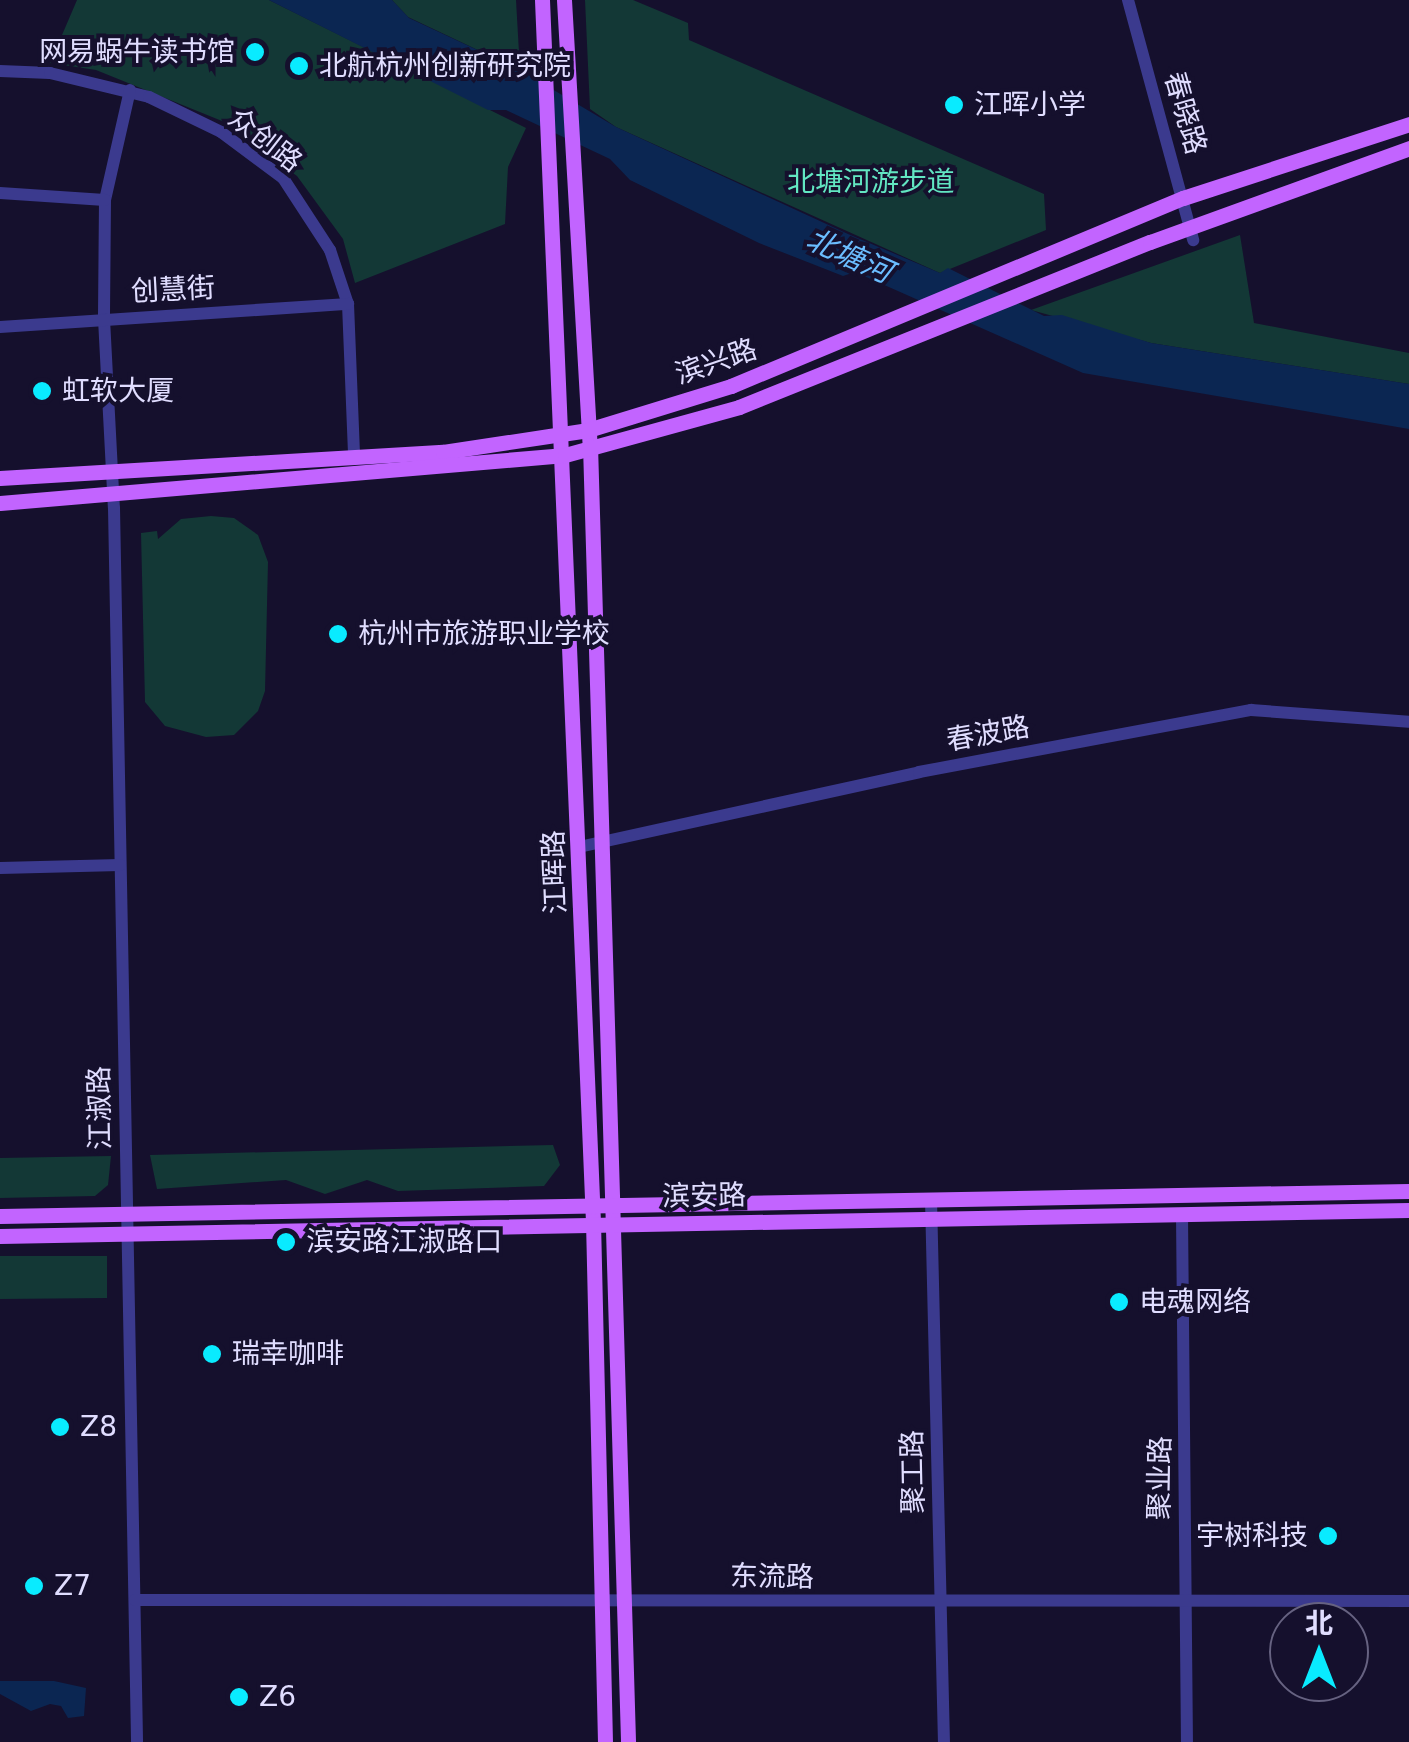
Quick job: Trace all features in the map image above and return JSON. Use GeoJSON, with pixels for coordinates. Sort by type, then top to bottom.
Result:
{"type":"FeatureCollection","features":[{"type":"Feature","properties":{"kind":"main road","name":"江晖路"},"geometry":{"type":"LineString","coordinates":[[542,0],[565,455],[593,1220],[605,1742]]}},
{"type":"Feature","properties":{"kind":"main road","name":"江晖路"},"geometry":{"type":"LineString","coordinates":[[564,0],[589,438],[628,1742]]}},
{"type":"Feature","properties":{"kind":"main road","name":"滨兴路"},"geometry":{"type":"LineString","coordinates":[[0,502],[565,455],[589,438],[731,386],[1142,220],[1183,198],[1409,124]]}},
{"type":"Feature","properties":{"kind":"main road","name":"滨兴路"},"geometry":{"type":"LineString","coordinates":[[0,478],[443,452],[562,434],[589,438],[739,408],[1150,242],[1191,234],[1409,148]]}},
{"type":"Feature","properties":{"kind":"main road","name":"滨安路"},"geometry":{"type":"LineString","coordinates":[[0,1236],[593,1220],[612,1214],[931,1200],[1409,1191]]}},
{"type":"Feature","properties":{"kind":"main road","name":"滨安路"},"geometry":{"type":"LineString","coordinates":[[0,1216],[592,1203],[612,1214],[932,1218],[1409,1210]]}},
{"type":"Feature","properties":{"kind":"street","name":"春晓路"},"geometry":{"type":"LineString","coordinates":[[1128,0],[1191,234]]}},
{"type":"Feature","properties":{"kind":"street","name":"众创路"},"geometry":{"type":"LineString","coordinates":[[0,71],[50,73],[130,90],[221,132],[283,178],[330,250],[348,304],[354,456]]}},
{"type":"Feature","properties":{"kind":"street","name":"江淑路"},"geometry":{"type":"LineString","coordinates":[[130,90],[105,200],[104,319],[112,495],[137,1742]]}},
{"type":"Feature","properties":{"kind":"street"},"geometry":{"type":"LineString","coordinates":[[0,194],[105,200]]}},
{"type":"Feature","properties":{"kind":"street","name":"创慧街"},"geometry":{"type":"LineString","coordinates":[[0,327],[348,304]]}},
{"type":"Feature","properties":{"kind":"street","name":"春波路"},"geometry":{"type":"LineString","coordinates":[[579,846],[600,845],[919,772],[1250,710],[1409,722]]}},
{"type":"Feature","properties":{"kind":"street"},"geometry":{"type":"LineString","coordinates":[[0,868],[120,865]]}},
{"type":"Feature","properties":{"kind":"street","name":"聚工路"},"geometry":{"type":"LineString","coordinates":[[931,1200],[944,1742]]}},
{"type":"Feature","properties":{"kind":"street","name":"聚业路"},"geometry":{"type":"LineString","coordinates":[[1182,1215],[1187,1742]]}},
{"type":"Feature","properties":{"kind":"street","name":"东流路"},"geometry":{"type":"LineString","coordinates":[[135,1600],[942,1604],[1409,1601]]}},
{"type":"Feature","properties":{"kind":"green space"},"geometry":{"type":"Polygon","coordinates":[[[77,0],[269,0],[526,128],[508,167],[505,224],[355,283],[343,239],[297,176],[222,121],[96,70],[50,63],[77,0]]]}},
{"type":"Feature","properties":{"kind":"green space"},"geometry":{"type":"Polygon","coordinates":[[[392,0],[516,0],[520,70],[408,17],[392,0]]]}},
{"type":"Feature","properties":{"kind":"green space","name":"北塘河游步道"},"geometry":{"type":"Polygon","coordinates":[[[585,0],[633,0],[688,23],[689,40],[1044,194],[1046,230],[940,273],[616,127],[590,109],[585,0]]]}},
{"type":"Feature","properties":{"kind":"green space"},"geometry":{"type":"Polygon","coordinates":[[[1240,235],[1254,323],[1409,353],[1409,384],[1151,343],[1031,310],[1240,235]]]}},
{"type":"Feature","properties":{"kind":"green space"},"geometry":{"type":"Polygon","coordinates":[[[234,518],[258,535],[268,562],[265,691],[258,711],[234,735],[206,737],[165,726],[145,702],[141,533],[157,531],[158,539],[181,519],[234,518]]]}},
{"type":"Feature","properties":{"kind":"green space"},"geometry":{"type":"Polygon","coordinates":[[[553,1145],[560,1165],[544,1186],[398,1191],[367,1180],[325,1194],[286,1180],[157,1189],[150,1155],[553,1145]]]}},
{"type":"Feature","properties":{"kind":"green space"},"geometry":{"type":"Polygon","coordinates":[[[111,1156],[108,1185],[95,1196],[0,1198],[0,1158],[111,1156]]]}},
{"type":"Feature","properties":{"kind":"green space"},"geometry":{"type":"Polygon","coordinates":[[[0,1256],[107,1256],[107,1298],[0,1299],[0,1256]]]}},
{"type":"Feature","properties":{"kind":"water","name":"北塘河"},"geometry":{"type":"Polygon","coordinates":[[[269,0],[392,0],[409,18],[520,70],[616,127],[848,234],[940,273],[948,268],[1044,316],[1062,315],[1151,343],[1409,384],[1409,429],[1083,373],[855,272],[843,276],[759,243],[630,180],[610,159],[506,110],[488,110],[269,0]]]}},
{"type":"Feature","properties":{"kind":"water"},"geometry":{"type":"Polygon","coordinates":[[[0,1681],[54,1681],[86,1688],[84,1716],[68,1718],[61,1706],[50,1704],[31,1711],[0,1694],[0,1681]]]}},
{"type":"Feature","properties":{"kind":"place","name":"网易蜗牛读书馆"},"geometry":{"type":"Point","coordinates":[255,52]}},
{"type":"Feature","properties":{"kind":"place","name":"北航杭州创新研究院"},"geometry":{"type":"Point","coordinates":[299,66]}},
{"type":"Feature","properties":{"kind":"place","name":"江晖小学"},"geometry":{"type":"Point","coordinates":[954,105]}},
{"type":"Feature","properties":{"kind":"place","name":"虹软大厦"},"geometry":{"type":"Point","coordinates":[42,391]}},
{"type":"Feature","properties":{"kind":"place","name":"杭州市旅游职业学校"},"geometry":{"type":"Point","coordinates":[338,634]}},
{"type":"Feature","properties":{"kind":"place","name":"滨安路江淑路口"},"geometry":{"type":"Point","coordinates":[286,1242]}},
{"type":"Feature","properties":{"kind":"place","name":"电魂网络"},"geometry":{"type":"Point","coordinates":[1119,1302]}},
{"type":"Feature","properties":{"kind":"place","name":"瑞幸咖啡"},"geometry":{"type":"Point","coordinates":[212,1354]}},
{"type":"Feature","properties":{"kind":"place","name":"Z8"},"geometry":{"type":"Point","coordinates":[60,1427]}},
{"type":"Feature","properties":{"kind":"place","name":"宇树科技"},"geometry":{"type":"Point","coordinates":[1328,1536]}},
{"type":"Feature","properties":{"kind":"place","name":"Z7"},"geometry":{"type":"Point","coordinates":[34,1586]}},
{"type":"Feature","properties":{"kind":"place","name":"Z6"},"geometry":{"type":"Point","coordinates":[239,1697]}}]}
